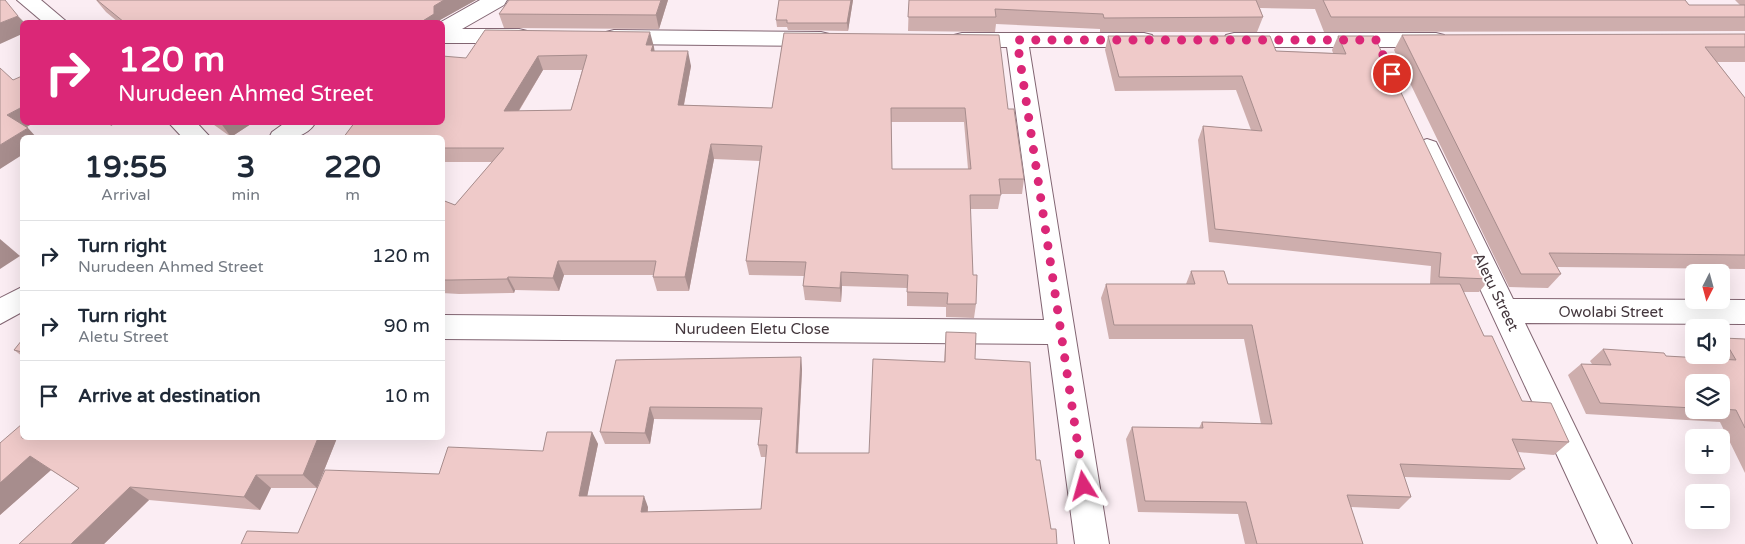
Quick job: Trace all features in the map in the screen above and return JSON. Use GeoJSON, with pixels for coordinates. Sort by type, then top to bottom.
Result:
{"type":"FeatureCollection","features":[{"type":"Feature","properties":{"kind":"street"},"geometry":{"type":"LineString","coordinates":[[28,0],[53,20]]}},
{"type":"Feature","properties":{"kind":"street"},"geometry":{"type":"LineString","coordinates":[[445,29],[496,0]]}},
{"type":"Feature","properties":{"kind":"street"},"geometry":{"type":"LineString","coordinates":[[445,36],[542,36]]}},
{"type":"Feature","properties":{"kind":"street"},"geometry":{"type":"LineString","coordinates":[[591,37],[839,39]]}},
{"type":"Feature","properties":{"kind":"street"},"geometry":{"type":"LineString","coordinates":[[938,40],[1167,40]]}},
{"type":"Feature","properties":{"kind":"street"},"geometry":{"type":"LineString","coordinates":[[1017,40],[1062,332],[1092,544]]}},
{"type":"Feature","properties":{"kind":"street"},"geometry":{"type":"LineString","coordinates":[[1216,40],[1456,40]]}},
{"type":"Feature","properties":{"kind":"street"},"geometry":{"type":"LineString","coordinates":[[1376,40],[1388,66]]}},
{"type":"Feature","properties":{"kind":"street"},"geometry":{"type":"LineString","coordinates":[[184,125],[195,135]]}},
{"type":"Feature","properties":{"kind":"street"},"geometry":{"type":"LineString","coordinates":[[285,135],[300,125]]}},
{"type":"Feature","properties":{"kind":"street","name":"Aletu Street"},"geometry":{"type":"LineString","coordinates":[[1418,128],[1615,544]]}},
{"type":"Feature","properties":{"kind":"street"},"geometry":{"type":"LineString","coordinates":[[0,312],[20,299]]}},
{"type":"Feature","properties":{"kind":"street","name":"Owolabi Street"},"geometry":{"type":"LineString","coordinates":[[1506,311],[1745,312]]}},
{"type":"Feature","properties":{"kind":"street","name":"Nurudeen Eletu Close"},"geometry":{"type":"LineString","coordinates":[[445,327],[1062,332]]}},
{"type":"Feature","properties":{"kind":"building"},"geometry":{"type":"Polygon","coordinates":[[[0,0],[5,0],[18,16],[0,23],[0,0]]]}},
{"type":"Feature","properties":{"kind":"building"},"geometry":{"type":"Polygon","coordinates":[[[97,0],[444,0],[434,6],[434,14],[424,20],[122,20],[97,0]]]}},
{"type":"Feature","properties":{"kind":"building"},"geometry":{"type":"Polygon","coordinates":[[[509,0],[661,0],[656,15],[499,14],[509,0]]]}},
{"type":"Feature","properties":{"kind":"building"},"geometry":{"type":"Polygon","coordinates":[[[779,0],[851,0],[847,23],[787,23],[787,20],[776,20],[779,0]]]}},
{"type":"Feature","properties":{"kind":"building"},"geometry":{"type":"Polygon","coordinates":[[[909,0],[1256,0],[1263,17],[1104,18],[1103,14],[995,9],[996,17],[908,17],[909,0]]]}},
{"type":"Feature","properties":{"kind":"building"},"geometry":{"type":"Polygon","coordinates":[[[1323,0],[1685,0],[1689,5],[1745,5],[1745,17],[1331,17],[1323,0]]]}},
{"type":"Feature","properties":{"kind":"building"},"geometry":{"type":"Polygon","coordinates":[[[485,30],[650,32],[646,45],[653,45],[651,51],[688,51],[678,105],[772,108],[784,33],[999,35],[1008,109],[1014,109],[1024,179],[999,179],[1001,195],[970,195],[973,275],[977,275],[976,304],[947,304],[948,293],[907,292],[908,275],[841,272],[840,288],[803,286],[806,262],[746,261],[762,146],[711,144],[685,277],[653,277],[656,261],[558,261],[553,278],[508,277],[507,279],[445,280],[445,201],[455,205],[504,148],[445,148],[445,135],[345,135],[353,125],[445,125],[445,56],[466,58],[485,30]],[[587,55],[538,56],[504,111],[571,110],[587,55]],[[891,108],[892,169],[971,169],[965,108],[891,108]]]}},
{"type":"Feature","properties":{"kind":"building"},"geometry":{"type":"Polygon","coordinates":[[[1745,34],[1745,47],[1705,47],[1745,98],[1745,255],[1549,253],[1561,274],[1521,274],[1402,35],[1745,34]]]}},
{"type":"Feature","properties":{"kind":"building"},"geometry":{"type":"Polygon","coordinates":[[[1108,36],[1270,36],[1276,51],[1346,54],[1338,36],[1374,36],[1490,279],[1439,277],[1441,253],[1215,229],[1203,126],[1262,131],[1242,76],[1119,77],[1108,36]]]}},
{"type":"Feature","properties":{"kind":"building"},"geometry":{"type":"Polygon","coordinates":[[[0,68],[13,80],[20,77],[20,108],[7,115],[20,123],[20,125],[28,128],[0,145],[0,68]]]}},
{"type":"Feature","properties":{"kind":"building"},"geometry":{"type":"Polygon","coordinates":[[[1191,271],[1224,271],[1228,284],[1460,284],[1484,336],[1492,336],[1522,401],[1551,403],[1569,442],[1512,439],[1525,469],[1400,464],[1411,497],[1347,495],[1363,544],[1257,544],[1246,502],[1145,501],[1132,427],[1203,428],[1202,422],[1272,424],[1252,325],[1114,325],[1106,284],[1195,284],[1191,271]]]}},
{"type":"Feature","properties":{"kind":"building"},"geometry":{"type":"Polygon","coordinates":[[[946,332],[976,333],[975,359],[1030,362],[1036,460],[1040,460],[1051,529],[1056,529],[1057,544],[241,544],[247,531],[298,533],[325,470],[439,474],[448,447],[543,451],[547,432],[592,432],[579,496],[644,496],[641,512],[761,509],[767,445],[758,445],[762,408],[650,407],[645,433],[600,432],[616,360],[801,357],[796,453],[869,453],[873,359],[945,362],[946,332]]]}},
{"type":"Feature","properties":{"kind":"building"},"geometry":{"type":"Polygon","coordinates":[[[1730,338],[1745,339],[1745,428],[1736,410],[1730,410],[1730,374],[1685,374],[1685,408],[1600,403],[1581,364],[1611,365],[1603,349],[1664,353],[1666,356],[1685,357],[1685,364],[1730,364],[1730,360],[1736,360],[1730,350],[1730,338]]]}},
{"type":"Feature","properties":{"kind":"building"},"geometry":{"type":"Polygon","coordinates":[[[20,342],[20,352],[14,350],[20,342]]]}},
{"type":"Feature","properties":{"kind":"building"},"geometry":{"type":"Polygon","coordinates":[[[20,426],[20,440],[317,440],[303,475],[256,475],[244,497],[130,487],[71,544],[19,544],[79,488],[30,456],[0,483],[0,443],[20,426]]]}},
{"type":"Feature","properties":{"kind":"route"},"geometry":{"type":"LineString","coordinates":[[1084,486],[1017,40],[1376,40],[1392,74]]}}]}
